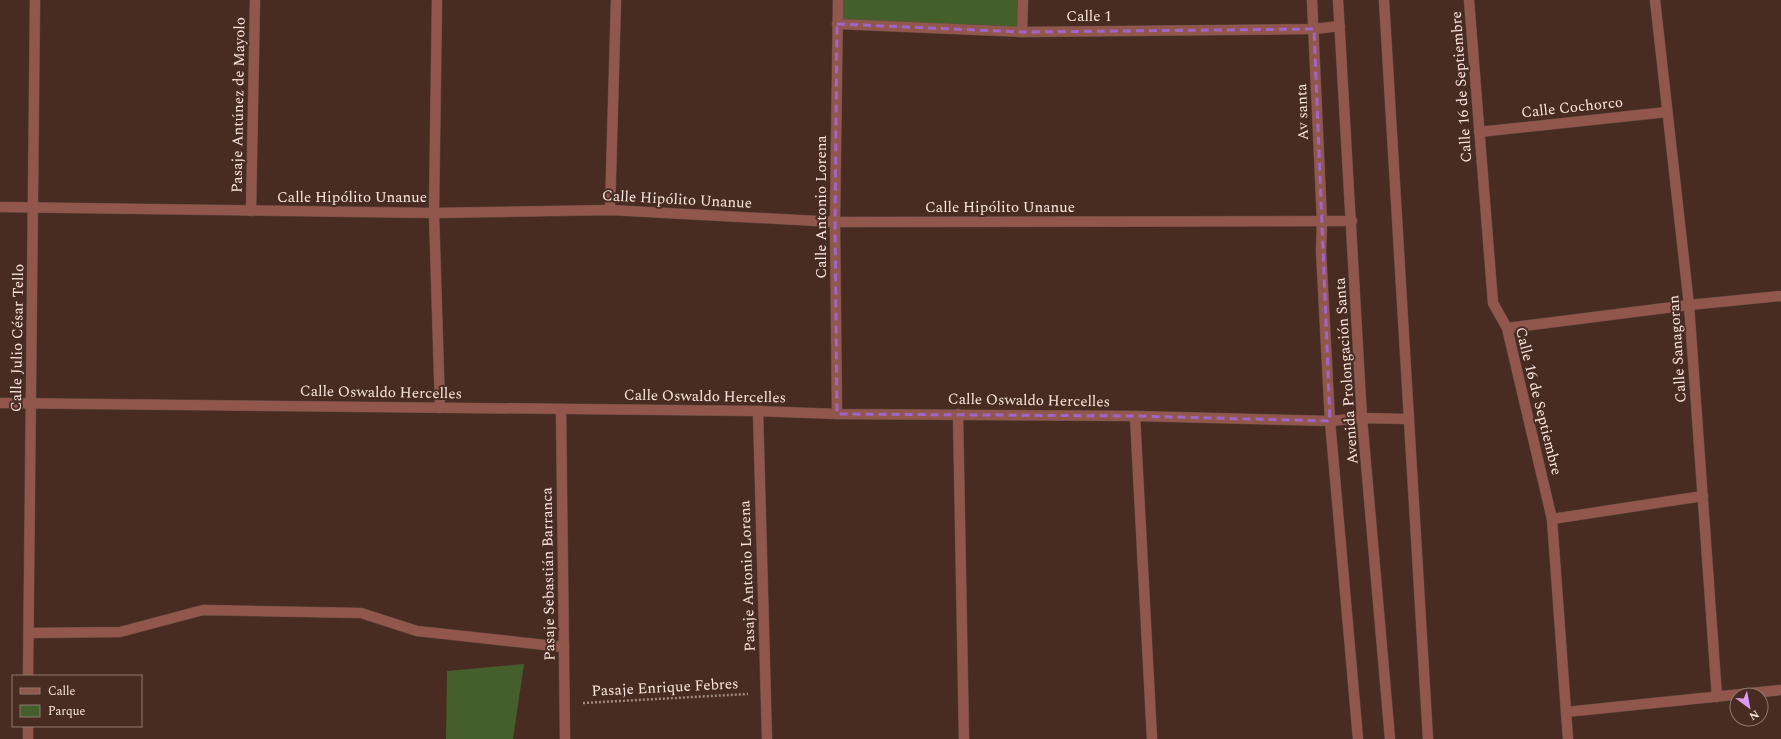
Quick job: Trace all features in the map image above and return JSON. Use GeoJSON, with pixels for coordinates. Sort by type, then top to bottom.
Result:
{"type":"FeatureCollection","features":[{"type":"Feature","properties":{"kind":"street","name":"Calle Julio César Tello"},"geometry":{"type":"LineString","coordinates":[[28,675],[35,0]]}},
{"type":"Feature","properties":{"kind":"street","name":"Pasaje Antúnez de Mayolo"},"geometry":{"type":"LineString","coordinates":[[251,211],[255,0]]}},
{"type":"Feature","properties":{"kind":"street"},"geometry":{"type":"LineString","coordinates":[[437,0],[434,213],[440,408]]}},
{"type":"Feature","properties":{"kind":"street"},"geometry":{"type":"LineString","coordinates":[[610,210],[616,0]]}},
{"type":"Feature","properties":{"kind":"street","name":"Calle Antonio Lorena"},"geometry":{"type":"LineString","coordinates":[[838,0],[835,222],[838,414]]}},
{"type":"Feature","properties":{"kind":"street"},"geometry":{"type":"LineString","coordinates":[[1022,32],[1023,0]]}},
{"type":"Feature","properties":{"kind":"street","name":"Av santa"},"geometry":{"type":"LineString","coordinates":[[1312,0],[1322,222]]}},
{"type":"Feature","properties":{"kind":"street","name":"Avenida Prolongación Santa"},"geometry":{"type":"LineString","coordinates":[[1338,0],[1352,221],[1362,418],[1390,739]]}},
{"type":"Feature","properties":{"kind":"street"},"geometry":{"type":"LineString","coordinates":[[1384,0],[1428,739]]}},
{"type":"Feature","properties":{"kind":"street","name":"Calle 16 de Septiembre"},"geometry":{"type":"LineString","coordinates":[[1470,0],[1493,303],[1507,328],[1552,519],[1568,739]]}},
{"type":"Feature","properties":{"kind":"street","name":"Calle Sanagoran"},"geometry":{"type":"LineString","coordinates":[[1655,0],[1689,305],[1717,696]]}},
{"type":"Feature","properties":{"kind":"street","name":"Calle 1"},"geometry":{"type":"LineString","coordinates":[[837,24],[1022,32],[1314,29],[1340,26]]}},
{"type":"Feature","properties":{"kind":"street","name":"Calle Cochorco"},"geometry":{"type":"LineString","coordinates":[[1479,132],[1667,112]]}},
{"type":"Feature","properties":{"kind":"street","name":"Calle Hipólito Unanue"},"geometry":{"type":"LineString","coordinates":[[0,207],[33,209],[434,213],[610,210],[835,222],[1352,221]]}},
{"type":"Feature","properties":{"kind":"street","name":"Avenida Prolongación Santa"},"geometry":{"type":"LineString","coordinates":[[1322,222],[1320,251],[1330,421],[1358,739]]}},
{"type":"Feature","properties":{"kind":"street"},"geometry":{"type":"LineString","coordinates":[[1507,328],[1689,305],[1781,296]]}},
{"type":"Feature","properties":{"kind":"street","name":"Calle Oswaldo Hercelles"},"geometry":{"type":"LineString","coordinates":[[0,403],[758,411],[838,414],[1135,416],[1330,421],[1362,418],[1409,419]]}},
{"type":"Feature","properties":{"kind":"street","name":"Pasaje Sebastián Barranca"},"geometry":{"type":"LineString","coordinates":[[561,409],[565,739]]}},
{"type":"Feature","properties":{"kind":"street","name":"Pasaje Antonio Lorena"},"geometry":{"type":"LineString","coordinates":[[758,411],[767,739]]}},
{"type":"Feature","properties":{"kind":"street"},"geometry":{"type":"LineString","coordinates":[[958,414],[964,739]]}},
{"type":"Feature","properties":{"kind":"street"},"geometry":{"type":"LineString","coordinates":[[1135,416],[1152,739]]}},
{"type":"Feature","properties":{"kind":"street"},"geometry":{"type":"LineString","coordinates":[[1552,519],[1703,496]]}},
{"type":"Feature","properties":{"kind":"street"},"geometry":{"type":"LineString","coordinates":[[29,633],[120,632],[203,610],[361,613],[417,632],[564,647]]}},
{"type":"Feature","properties":{"kind":"street"},"geometry":{"type":"LineString","coordinates":[[1566,712],[1781,690]]}},
{"type":"Feature","properties":{"kind":"street"},"geometry":{"type":"LineString","coordinates":[[28,727],[28,739]]}},
{"type":"Feature","properties":{"kind":"path","name":"Pasaje Enrique Febres"},"geometry":{"type":"LineString","coordinates":[[565,704],[766,693]]}},
{"type":"Feature","properties":{"kind":"highlighted area"},"geometry":{"type":"Polygon","coordinates":[[[837,24],[1022,32],[1314,29],[1330,421],[1135,416],[837,414],[835,222],[837,24]]]}},
{"type":"Feature","properties":{"kind":"green space"},"geometry":{"type":"Polygon","coordinates":[[[838,0],[1023,0],[1022,32],[837,24],[838,0]]]}},
{"type":"Feature","properties":{"kind":"green space"},"geometry":{"type":"Polygon","coordinates":[[[524,664],[513,739],[446,739],[447,671],[524,664]]]}}]}
